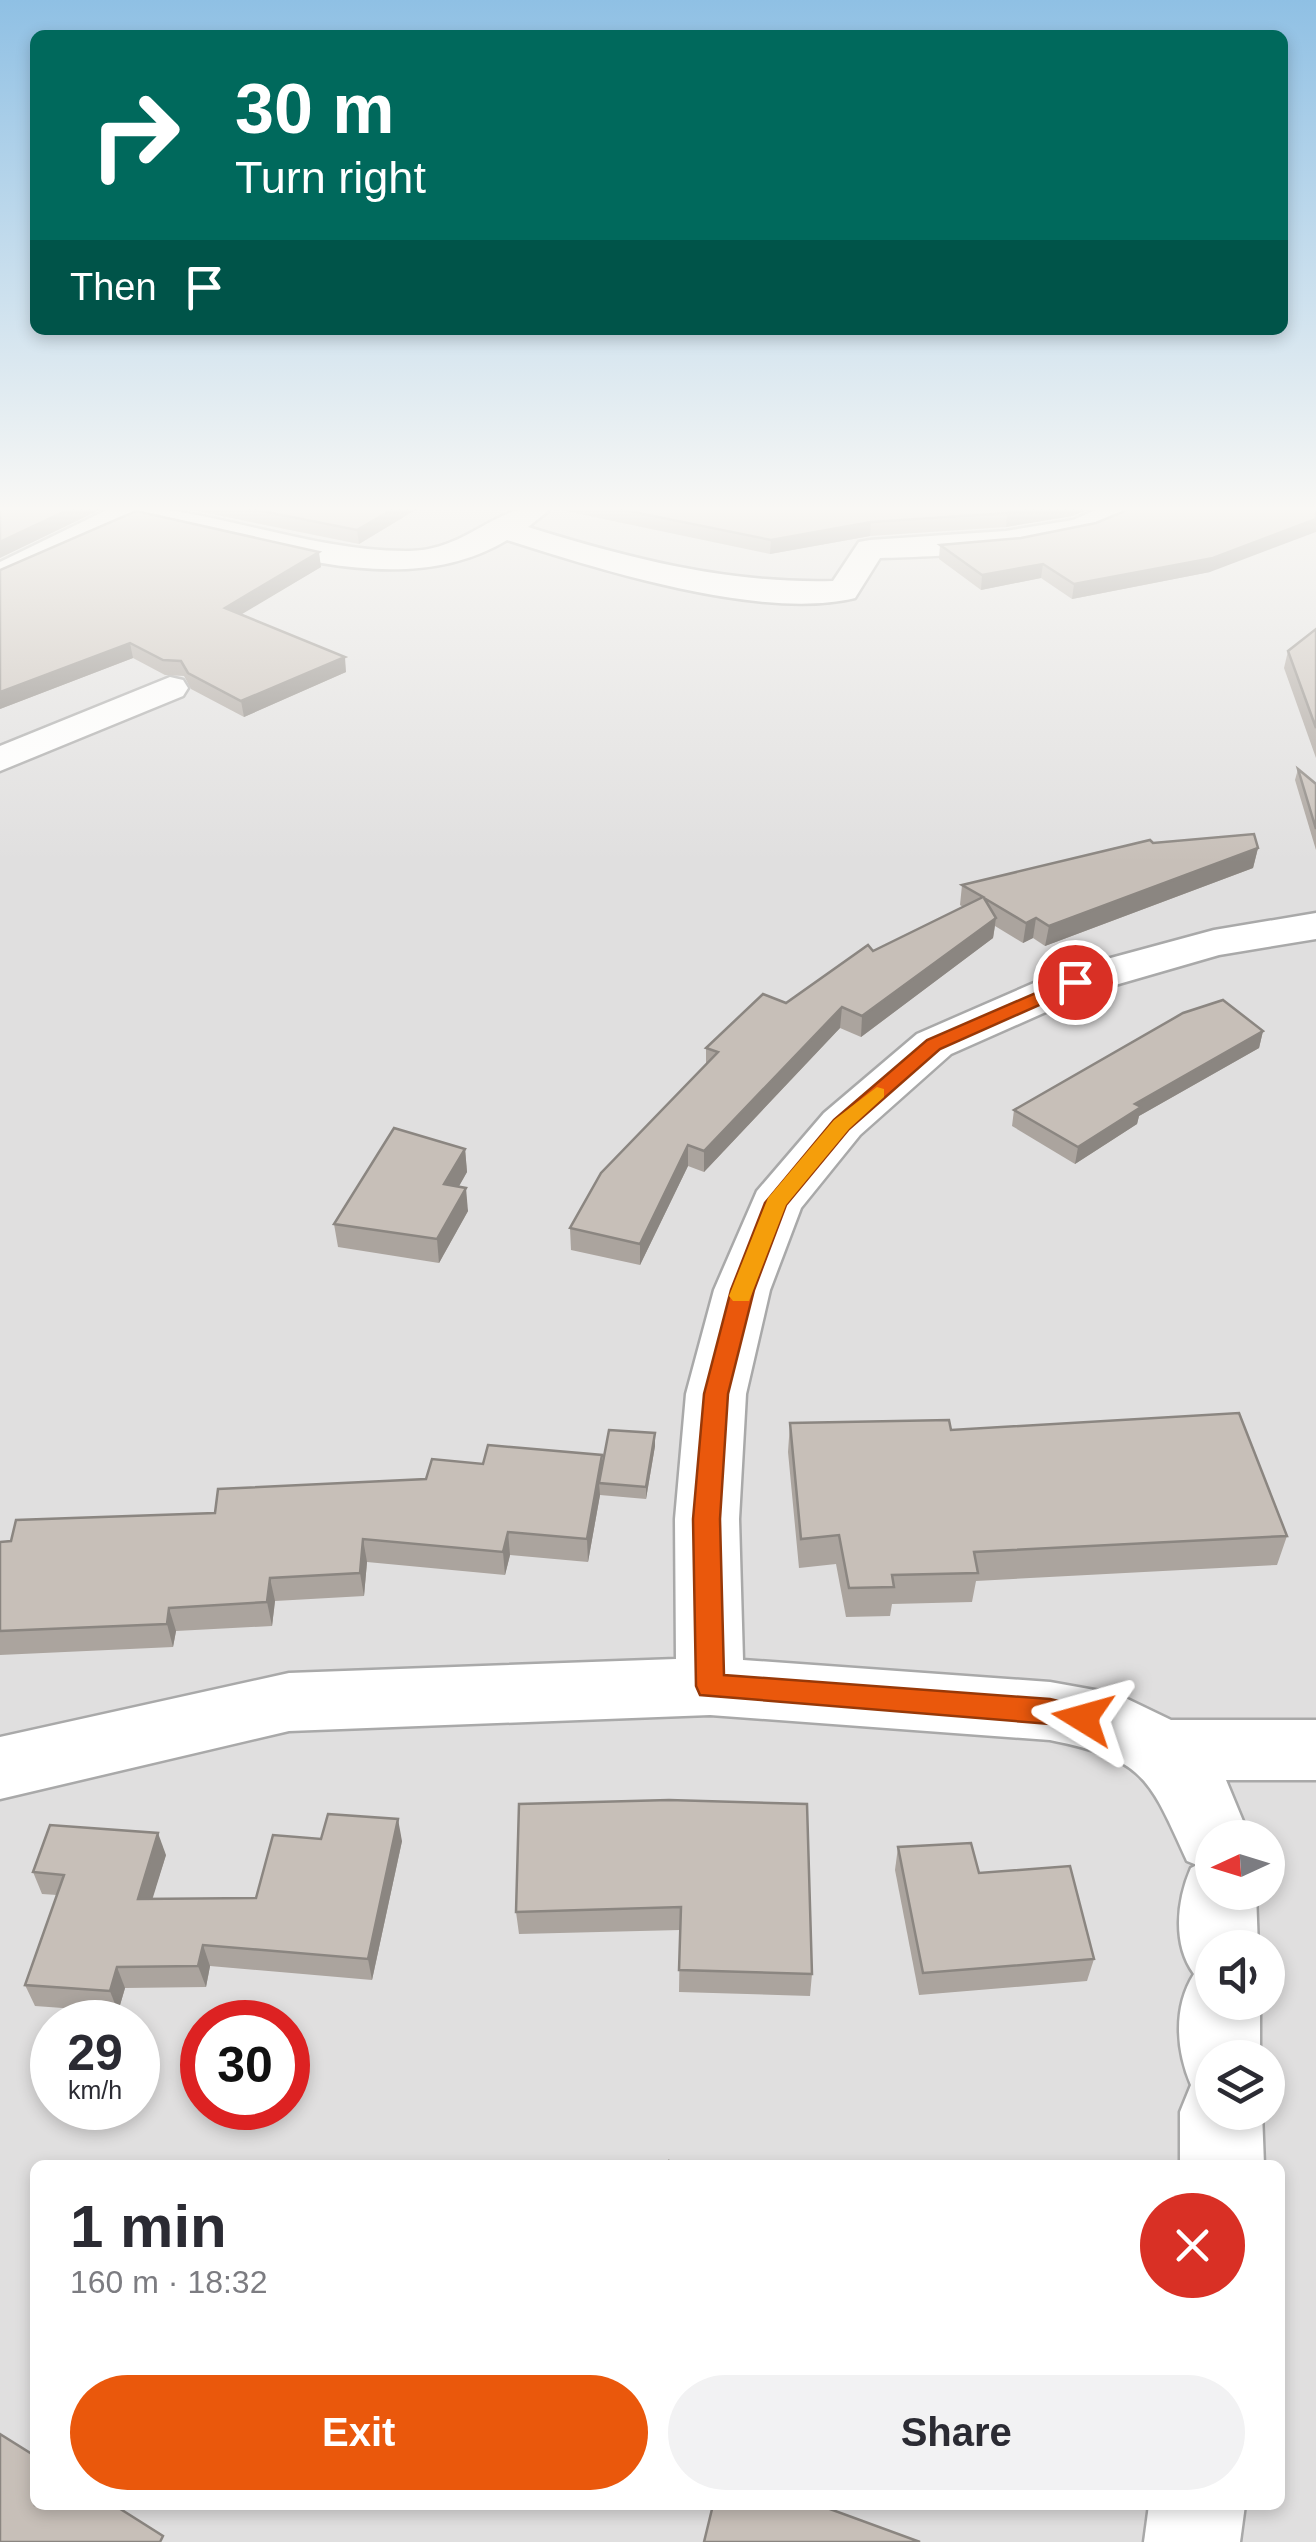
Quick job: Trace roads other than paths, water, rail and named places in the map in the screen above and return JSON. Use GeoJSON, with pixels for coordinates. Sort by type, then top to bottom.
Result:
{"type":"FeatureCollection","features":[{"type":"Feature","properties":{"kind":"street"},"geometry":{"type":"LineString","coordinates":[[0,760],[170,688]]}},
{"type":"Feature","properties":{"kind":"street"},"geometry":{"type":"LineString","coordinates":[[710,1686],[706,1519],[716,1394],[742,1290],[776,1203],[842,1124],[934,1044],[1075,982],[1214,942],[1316,926]]}},
{"type":"Feature","properties":{"kind":"street"},"geometry":{"type":"LineString","coordinates":[[0,1768],[289,1702],[710,1686],[1050,1712],[1116,1724],[1161,1750],[1196,1791],[1206,1820]]}},
{"type":"Feature","properties":{"kind":"street"},"geometry":{"type":"LineString","coordinates":[[1161,1750],[1316,1750]]}},
{"type":"Feature","properties":{"kind":"street"},"geometry":{"type":"LineString","coordinates":[[1221,2130],[1222,2160]]}},
{"type":"Feature","properties":{"kind":"street"},"geometry":{"type":"LineString","coordinates":[[1192,2542],[1196,2510]]}}]}
